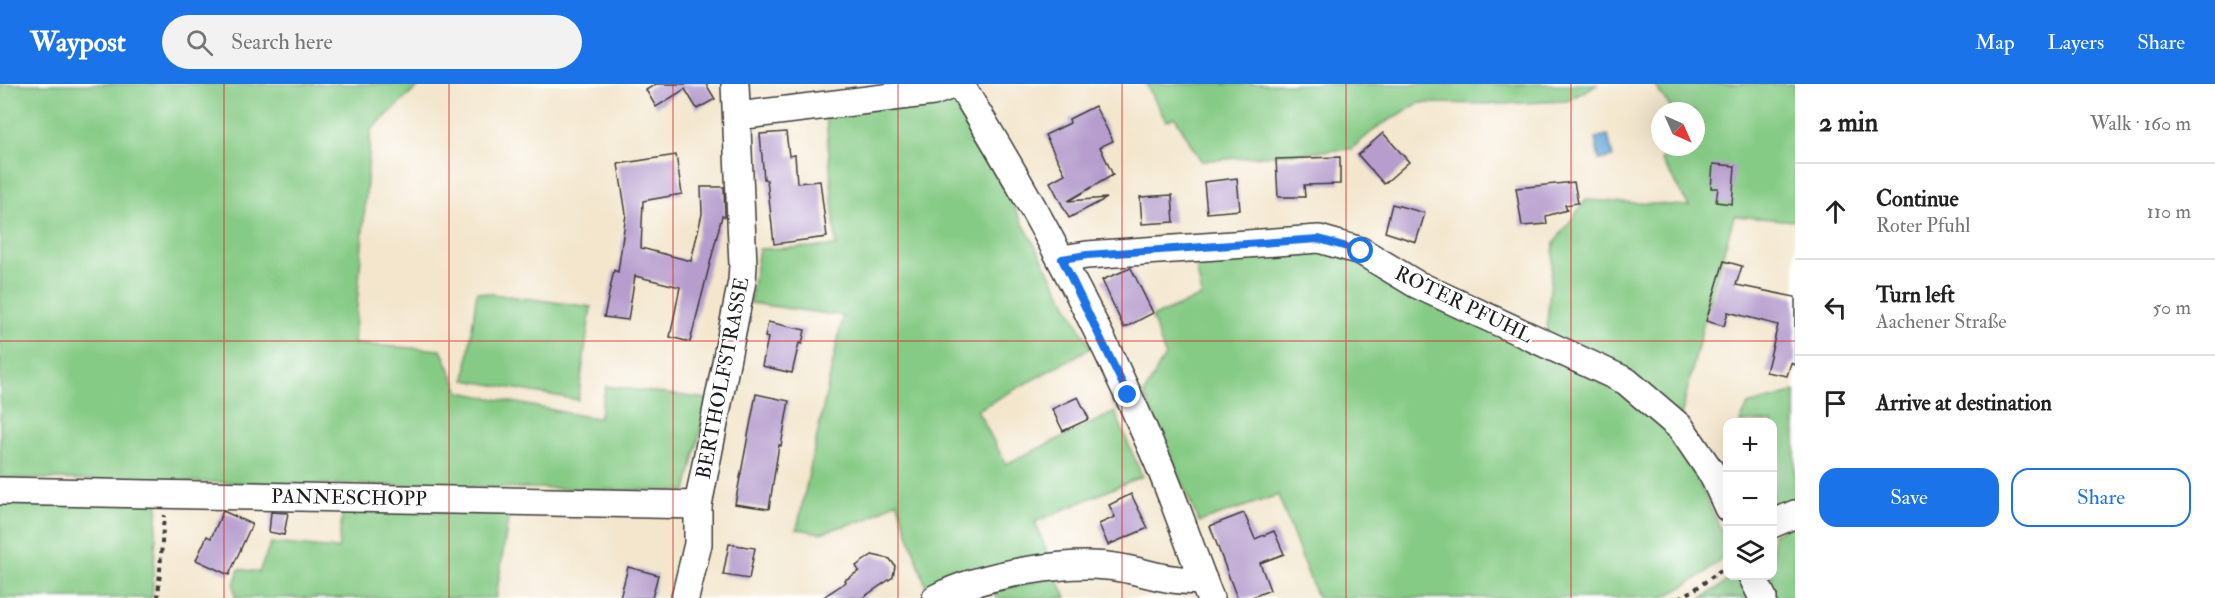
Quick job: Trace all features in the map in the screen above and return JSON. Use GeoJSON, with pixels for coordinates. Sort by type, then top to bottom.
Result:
{"type":"FeatureCollection","features":[{"type":"Feature","properties":{"kind":"street","name":"BERTHOLFSTRASSE"},"geometry":{"type":"LineString","coordinates":[[685,598],[698,544],[698,505],[742,281],[738,116],[735,84]]}},
{"type":"Feature","properties":{"kind":"street"},"geometry":{"type":"LineString","coordinates":[[738,116],[933,92],[954,84]]}},
{"type":"Feature","properties":{"kind":"street"},"geometry":{"type":"LineString","coordinates":[[960,84],[1062,259],[1128,395],[1158,464],[1206,589]]}},
{"type":"Feature","properties":{"kind":"street","name":"ROTER PFUHL"},"geometry":{"type":"LineString","coordinates":[[1062,259],[1087,255],[1319,239],[1361,251],[1416,284],[1626,381],[1680,428],[1713,475],[1723,497]]}},
{"type":"Feature","properties":{"kind":"street","name":"PANNESCHOPP"},"geometry":{"type":"LineString","coordinates":[[0,491],[698,505]]}},
{"type":"Feature","properties":{"kind":"street"},"geometry":{"type":"LineString","coordinates":[[1777,522],[1795,514]]}},
{"type":"Feature","properties":{"kind":"street"},"geometry":{"type":"LineString","coordinates":[[936,598],[954,589],[995,577],[1097,564],[1164,579],[1187,581],[1206,589]]}},
{"type":"Feature","properties":{"kind":"street"},"geometry":{"type":"LineString","coordinates":[[1754,580],[1763,598]]}},
{"type":"Feature","properties":{"kind":"path"},"geometry":{"type":"LineString","coordinates":[[158,598],[165,494]]}},
{"type":"Feature","properties":{"kind":"path"},"geometry":{"type":"LineString","coordinates":[[1680,598],[1723,569]]}},
{"type":"Feature","properties":{"kind":"green space"},"geometry":{"type":"Polygon","coordinates":[[[0,84],[421,84],[371,130],[354,344],[441,350],[460,392],[583,416],[599,418],[606,386],[708,399],[686,491],[0,478],[0,84]]]}},
{"type":"Feature","properties":{"kind":"green space"},"geometry":{"type":"Polygon","coordinates":[[[1146,84],[1598,84],[1567,101],[1502,104],[1419,103],[1379,126],[1351,149],[1201,161],[1175,117],[1166,121],[1146,84]]]}},
{"type":"Feature","properties":{"kind":"green space"},"geometry":{"type":"Polygon","coordinates":[[[1654,84],[1795,84],[1795,221],[1734,216],[1704,321],[1681,416],[1546,335],[1554,243],[1586,200],[1689,206],[1661,159],[1664,156],[1705,156],[1705,102],[1667,102],[1654,84]]]}},
{"type":"Feature","properties":{"kind":"green space"},"geometry":{"type":"Polygon","coordinates":[[[954,97],[1091,348],[977,410],[1006,464],[1115,412],[1142,476],[1035,522],[1049,557],[928,592],[897,501],[868,519],[820,533],[797,529],[843,316],[750,303],[759,249],[836,246],[826,116],[954,97]]]}},
{"type":"Feature","properties":{"kind":"green space"},"geometry":{"type":"Polygon","coordinates":[[[1313,245],[1355,257],[1621,393],[1661,425],[1685,454],[1723,534],[1723,554],[1702,575],[1662,598],[1317,598],[1278,495],[1199,522],[1144,394],[1165,355],[1152,317],[1202,296],[1195,260],[1313,245]]]}},
{"type":"Feature","properties":{"kind":"green space"},"geometry":{"type":"Polygon","coordinates":[[[477,292],[591,307],[578,400],[465,380],[477,292]]]}},
{"type":"Feature","properties":{"kind":"green space"},"geometry":{"type":"Polygon","coordinates":[[[1795,391],[1795,498],[1777,507],[1777,418],[1742,418],[1748,405],[1795,391]]]}},
{"type":"Feature","properties":{"kind":"green space"},"geometry":{"type":"Polygon","coordinates":[[[158,502],[152,598],[0,598],[0,503],[158,502]]]}},
{"type":"Feature","properties":{"kind":"green space"},"geometry":{"type":"Polygon","coordinates":[[[343,509],[509,513],[496,598],[235,598],[234,584],[239,569],[259,572],[271,543],[338,549],[343,509]]]}},
{"type":"Feature","properties":{"kind":"green space"},"geometry":{"type":"Polygon","coordinates":[[[1795,524],[1795,598],[1771,598],[1761,580],[1777,580],[1777,532],[1795,524]]]}},
{"type":"Feature","properties":{"kind":"green space"},"geometry":{"type":"Polygon","coordinates":[[[1057,577],[1066,598],[997,598],[994,591],[1057,577]]]}},
{"type":"Feature","properties":{"kind":"green space"},"geometry":{"type":"Polygon","coordinates":[[[1728,580],[1744,580],[1754,598],[1702,598],[1728,580]]]}},
{"type":"Feature","properties":{"kind":"water"},"geometry":{"type":"Polygon","coordinates":[[[1608,135],[1613,157],[1599,160],[1595,138],[1608,135]]]}},
{"type":"Feature","properties":{"kind":"building"},"geometry":{"type":"Polygon","coordinates":[[[656,84],[706,84],[715,99],[697,109],[685,89],[656,107],[646,90],[656,84]]]}},
{"type":"Feature","properties":{"kind":"building"},"geometry":{"type":"Polygon","coordinates":[[[1095,106],[1113,141],[1100,147],[1113,175],[1068,201],[1107,198],[1069,218],[1050,182],[1065,174],[1045,135],[1070,123],[1069,119],[1095,106]]]}},
{"type":"Feature","properties":{"kind":"building"},"geometry":{"type":"Polygon","coordinates":[[[786,132],[789,156],[795,155],[797,183],[820,181],[827,237],[774,244],[760,134],[786,132]]]}},
{"type":"Feature","properties":{"kind":"building"},"geometry":{"type":"Polygon","coordinates":[[[1383,133],[1409,162],[1384,184],[1358,155],[1383,133]]]}},
{"type":"Feature","properties":{"kind":"building"},"geometry":{"type":"Polygon","coordinates":[[[676,155],[682,194],[643,201],[641,248],[691,261],[702,214],[701,187],[724,187],[725,217],[722,216],[690,342],[670,337],[680,287],[635,276],[628,320],[604,317],[614,270],[618,272],[626,214],[618,164],[676,155]]]}},
{"type":"Feature","properties":{"kind":"building"},"geometry":{"type":"Polygon","coordinates":[[[1340,157],[1340,184],[1304,185],[1305,197],[1278,197],[1276,159],[1340,157]]]}},
{"type":"Feature","properties":{"kind":"building"},"geometry":{"type":"Polygon","coordinates":[[[1713,164],[1735,166],[1732,204],[1716,202],[1718,188],[1711,188],[1713,164]]]}},
{"type":"Feature","properties":{"kind":"building"},"geometry":{"type":"Polygon","coordinates":[[[1237,178],[1240,210],[1207,213],[1204,182],[1237,178]]]}},
{"type":"Feature","properties":{"kind":"building"},"geometry":{"type":"Polygon","coordinates":[[[1574,182],[1578,203],[1565,205],[1567,210],[1546,216],[1547,224],[1522,226],[1516,188],[1574,182]]]}},
{"type":"Feature","properties":{"kind":"building"},"geometry":{"type":"Polygon","coordinates":[[[1172,195],[1174,222],[1142,224],[1140,197],[1172,195]]]}},
{"type":"Feature","properties":{"kind":"building"},"geometry":{"type":"Polygon","coordinates":[[[1392,204],[1425,213],[1416,242],[1385,232],[1392,204]]]}},
{"type":"Feature","properties":{"kind":"building"},"geometry":{"type":"Polygon","coordinates":[[[1724,261],[1742,266],[1736,285],[1795,297],[1795,365],[1791,363],[1787,376],[1766,372],[1778,325],[1728,312],[1724,326],[1706,321],[1724,261]]]}},
{"type":"Feature","properties":{"kind":"building"},"geometry":{"type":"Polygon","coordinates":[[[1131,268],[1153,313],[1124,328],[1102,280],[1131,268]]]}},
{"type":"Feature","properties":{"kind":"building"},"geometry":{"type":"Polygon","coordinates":[[[768,322],[805,330],[802,344],[799,343],[792,373],[762,366],[768,338],[765,337],[768,322]]]}},
{"type":"Feature","properties":{"kind":"building"},"geometry":{"type":"Polygon","coordinates":[[[756,394],[789,401],[781,446],[779,445],[769,509],[735,504],[756,394]]]}},
{"type":"Feature","properties":{"kind":"building"},"geometry":{"type":"Polygon","coordinates":[[[1078,397],[1089,419],[1063,431],[1052,409],[1078,397]]]}},
{"type":"Feature","properties":{"kind":"building"},"geometry":{"type":"Polygon","coordinates":[[[1131,494],[1148,528],[1108,545],[1099,524],[1115,517],[1109,505],[1131,494]]]}},
{"type":"Feature","properties":{"kind":"building"},"geometry":{"type":"Polygon","coordinates":[[[223,511],[252,524],[229,575],[196,560],[207,536],[211,538],[223,511]]]}},
{"type":"Feature","properties":{"kind":"building"},"geometry":{"type":"Polygon","coordinates":[[[271,512],[288,513],[284,535],[269,532],[271,512]]]}},
{"type":"Feature","properties":{"kind":"building"},"geometry":{"type":"Polygon","coordinates":[[[1244,513],[1255,539],[1274,531],[1284,554],[1260,563],[1270,590],[1250,598],[1237,598],[1210,526],[1244,513]]]}},
{"type":"Feature","properties":{"kind":"building"},"geometry":{"type":"Polygon","coordinates":[[[729,544],[755,548],[749,579],[723,575],[729,544]]]}},
{"type":"Feature","properties":{"kind":"building"},"geometry":{"type":"Polygon","coordinates":[[[872,555],[890,559],[895,566],[893,577],[862,598],[822,598],[859,571],[856,566],[872,555]]]}},
{"type":"Feature","properties":{"kind":"building"},"geometry":{"type":"Polygon","coordinates":[[[628,567],[658,575],[652,598],[620,598],[628,567]]]}},
{"type":"Feature","properties":{"kind":"route"},"geometry":{"type":"LineString","coordinates":[[1128,395],[1062,259],[1087,255],[1319,239],[1361,251]]}}]}
